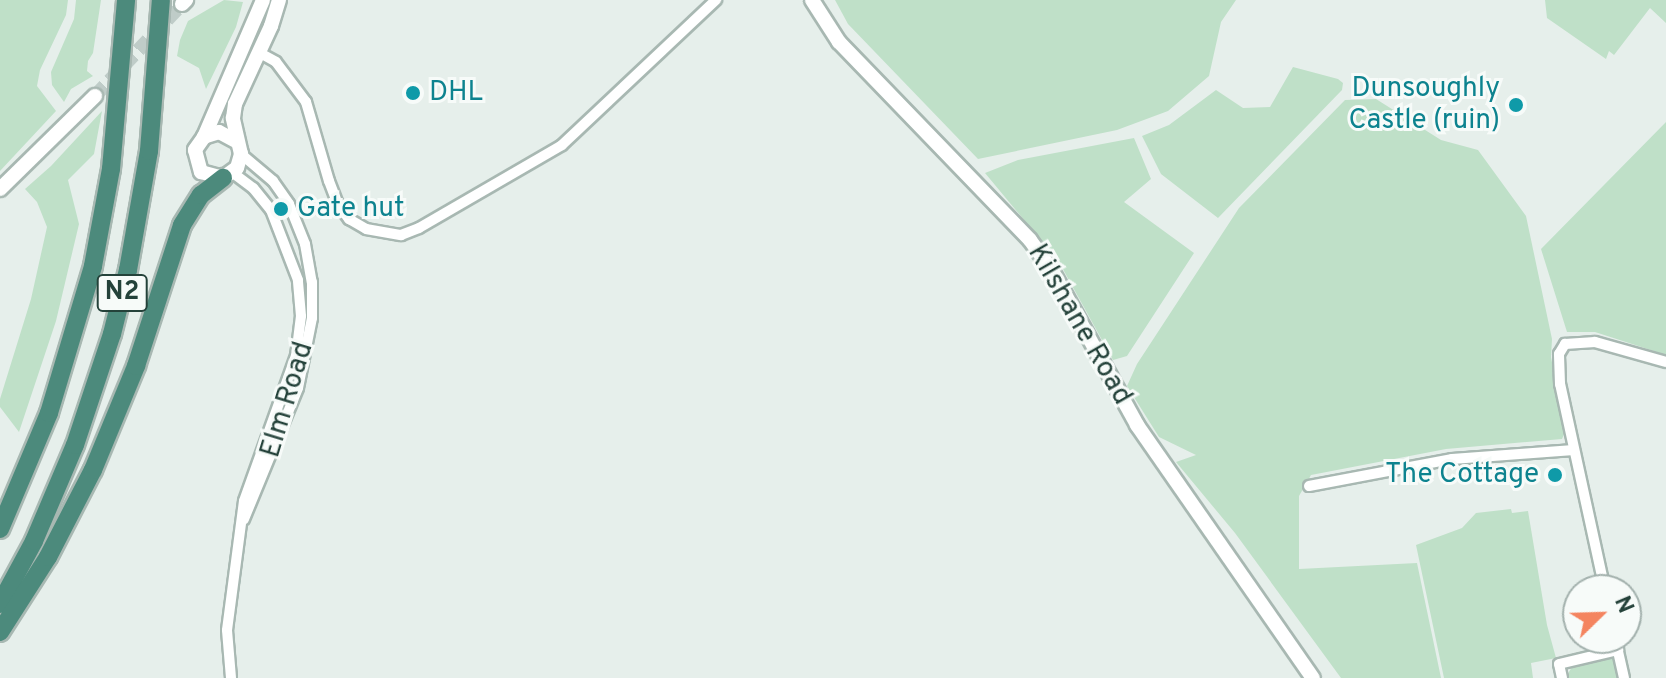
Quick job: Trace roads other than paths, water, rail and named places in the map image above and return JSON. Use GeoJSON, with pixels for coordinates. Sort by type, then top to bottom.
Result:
{"type":"FeatureCollection","features":[{"type":"Feature","properties":{"kind":"highway","name":"N2"},"geometry":{"type":"LineString","coordinates":[[0,529],[49,413],[93,266],[111,169],[126,0]]}},
{"type":"Feature","properties":{"kind":"highway","name":"N2"},"geometry":{"type":"LineString","coordinates":[[0,604],[34,541],[75,445],[112,334],[128,270],[149,151],[161,0]]}},
{"type":"Feature","properties":{"kind":"highway"},"geometry":{"type":"LineString","coordinates":[[0,632],[48,557],[93,470],[136,366],[182,225],[201,195],[228,176]]}},
{"type":"Feature","properties":{"kind":"street"},"geometry":{"type":"LineString","coordinates":[[257,0],[258,16]]}},
{"type":"Feature","properties":{"kind":"street"},"geometry":{"type":"LineString","coordinates":[[263,0],[204,137],[195,150],[197,165],[208,176],[228,176],[239,148],[235,104],[260,53],[279,0]]}},
{"type":"Feature","properties":{"kind":"street"},"geometry":{"type":"LineString","coordinates":[[260,53],[276,62],[306,102],[329,181],[349,219],[366,229],[401,235],[419,228],[562,145],[716,0]]}},
{"type":"Feature","properties":{"kind":"street","name":"Kilshane Road"},"geometry":{"type":"LineString","coordinates":[[812,0],[839,42],[1030,240],[1051,269],[1137,425],[1313,678]]}},
{"type":"Feature","properties":{"kind":"street"},"geometry":{"type":"LineString","coordinates":[[0,189],[95,96]]}},
{"type":"Feature","properties":{"kind":"street"},"geometry":{"type":"LineString","coordinates":[[204,137],[219,132],[239,148]]}},
{"type":"Feature","properties":{"kind":"street","name":"Elm Road"},"geometry":{"type":"LineString","coordinates":[[231,678],[227,630],[231,582],[244,520],[298,388],[310,334],[312,294],[305,244],[296,218],[273,181],[239,148]]}},
{"type":"Feature","properties":{"kind":"street","name":"Elm Road"},"geometry":{"type":"LineString","coordinates":[[228,176],[253,188],[271,210],[298,280],[301,316],[296,356],[244,501],[244,520]]}},
{"type":"Feature","properties":{"kind":"street"},"geometry":{"type":"LineString","coordinates":[[1601,574],[1558,366],[1565,344],[1595,342],[1666,362]]}},
{"type":"Feature","properties":{"kind":"street"},"geometry":{"type":"LineString","coordinates":[[1309,486],[1452,459],[1574,450]]}},
{"type":"Feature","properties":{"kind":"street"},"geometry":{"type":"LineString","coordinates":[[1562,678],[1559,664],[1601,654]]}},
{"type":"Feature","properties":{"kind":"street"},"geometry":{"type":"LineString","coordinates":[[1619,654],[1624,678]]}},
{"type":"Feature","properties":{"kind":"tunnel"},"geometry":{"type":"LineString","coordinates":[[95,96],[182,4]]}},
{"type":"Feature","properties":{"kind":"place","name":"DHL"},"geometry":{"type":"Point","coordinates":[413,93]}},
{"type":"Feature","properties":{"kind":"place","name":"Dunsoughly Castle (ruin)"},"geometry":{"type":"Point","coordinates":[1516,105]}},
{"type":"Feature","properties":{"kind":"place","name":"Gate hut"},"geometry":{"type":"Point","coordinates":[281,209]}},
{"type":"Feature","properties":{"kind":"place","name":"The Cottage"},"geometry":{"type":"Point","coordinates":[1555,475]}}]}
